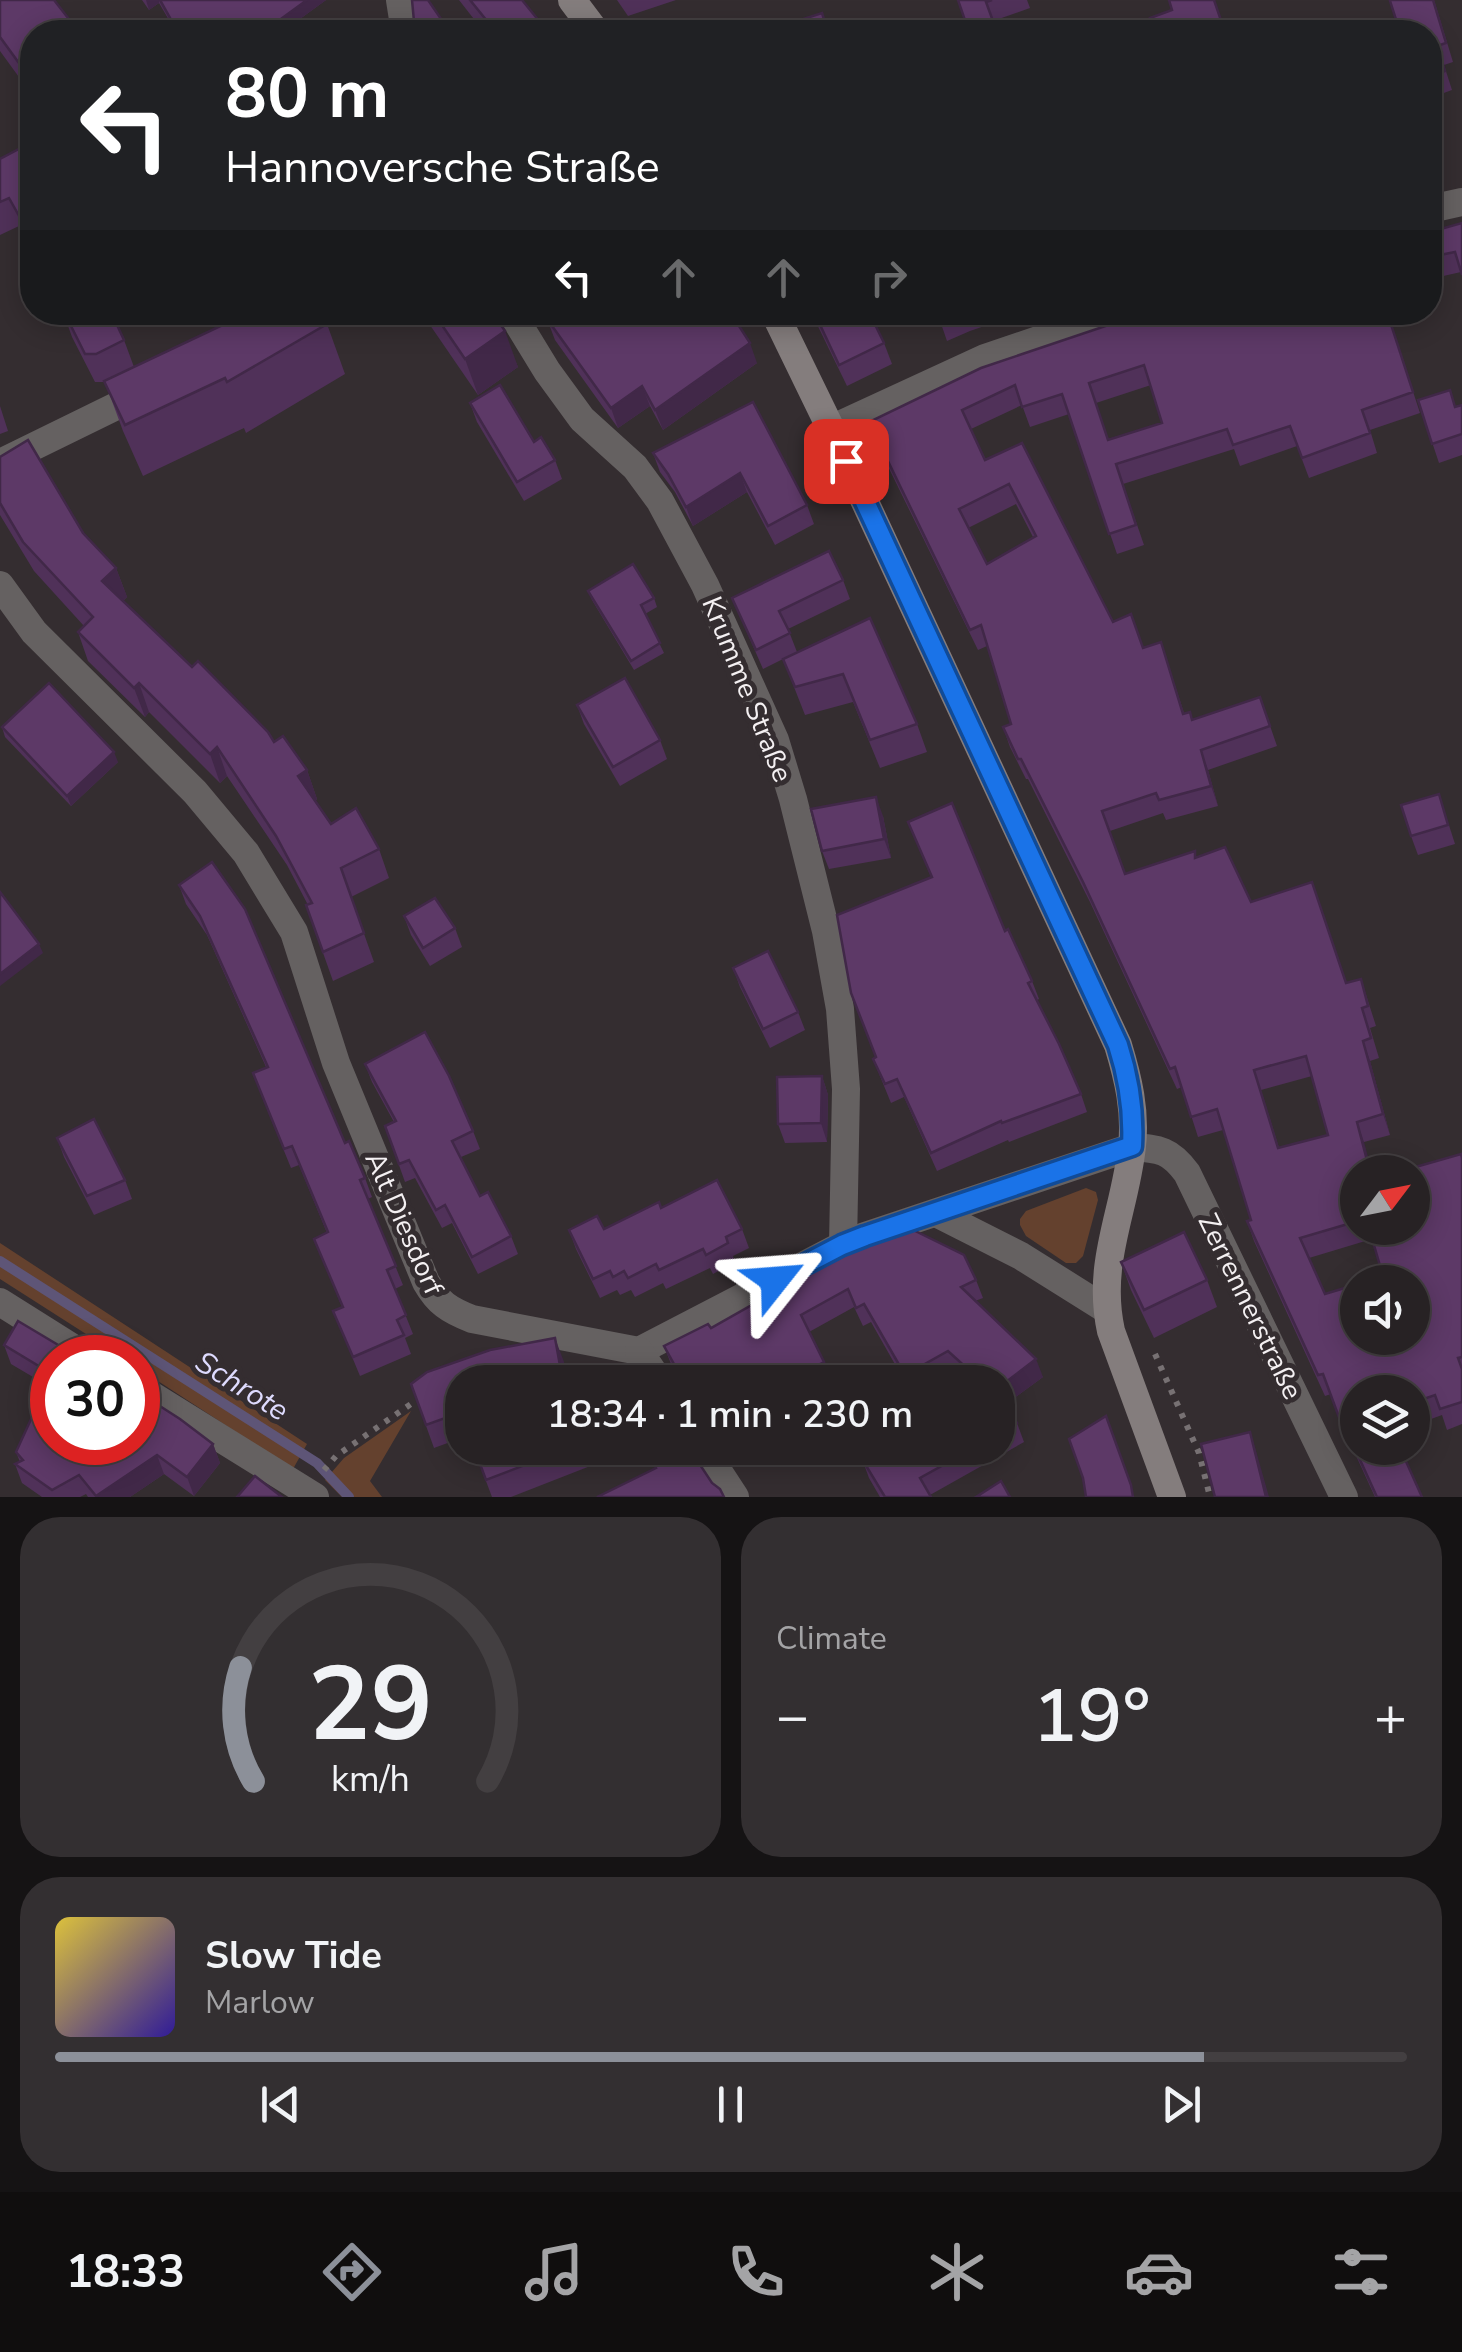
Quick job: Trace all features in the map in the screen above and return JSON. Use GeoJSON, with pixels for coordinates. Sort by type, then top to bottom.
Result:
{"type":"FeatureCollection","features":[{"type":"Feature","properties":{"kind":"main road"},"geometry":{"type":"LineString","coordinates":[[780,325],[1118,1045],[1132,1102],[1132,1146],[1108,1261],[1106,1310],[1172,1497]]}},
{"type":"Feature","properties":{"kind":"street","name":"Krumme Straße"},"geometry":{"type":"LineString","coordinates":[[518,325],[582,419],[636,468],[660,501],[706,585],[775,740],[826,931],[840,1009],[846,1123],[842,1245]]}},
{"type":"Feature","properties":{"kind":"street"},"geometry":{"type":"LineString","coordinates":[[831,429],[984,358],[1082,325]]}},
{"type":"Feature","properties":{"kind":"street"},"geometry":{"type":"LineString","coordinates":[[0,463],[174,378]]}},
{"type":"Feature","properties":{"kind":"street","name":"Alt Diesdorf"},"geometry":{"type":"LineString","coordinates":[[0,584],[34,632],[195,792],[246,854],[294,932],[336,1063],[437,1301],[472,1319],[640,1351]]}},
{"type":"Feature","properties":{"kind":"street"},"geometry":{"type":"LineString","coordinates":[[649,1365],[640,1351],[842,1245],[1132,1146]]}},
{"type":"Feature","properties":{"kind":"street","name":"Zerrennerstraße"},"geometry":{"type":"LineString","coordinates":[[1132,1146],[1162,1150],[1184,1169],[1344,1497]]}},
{"type":"Feature","properties":{"kind":"street"},"geometry":{"type":"LineString","coordinates":[[936,1213],[1021,1256],[1106,1310]]}},
{"type":"Feature","properties":{"kind":"street"},"geometry":{"type":"LineString","coordinates":[[0,1302],[53,1335]]}},
{"type":"Feature","properties":{"kind":"street"},"geometry":{"type":"LineString","coordinates":[[160,1401],[315,1497]]}},
{"type":"Feature","properties":{"kind":"street"},"geometry":{"type":"LineString","coordinates":[[713,1465],[735,1497]]}},
{"type":"Feature","properties":{"kind":"path"},"geometry":{"type":"LineString","coordinates":[[1151,1344],[1199,1453],[1210,1497]]}},
{"type":"Feature","properties":{"kind":"path"},"geometry":{"type":"LineString","coordinates":[[336,1456],[424,1395]]}},
{"type":"Feature","properties":{"kind":"shaded area"},"geometry":{"type":"Polygon","coordinates":[[[1086,1188],[1096,1192],[1098,1200],[1083,1256],[1076,1263],[1066,1263],[1026,1236],[1020,1219],[1026,1211],[1086,1188]]]}},
{"type":"Feature","properties":{"kind":"shaded area"},"geometry":{"type":"Polygon","coordinates":[[[0,1243],[141,1335],[88,1335],[0,1279],[0,1243]]]}},
{"type":"Feature","properties":{"kind":"shaded area"},"geometry":{"type":"Polygon","coordinates":[[[160,1348],[307,1444],[293,1469],[160,1382],[160,1348]]]}},
{"type":"Feature","properties":{"kind":"shaded area"},"geometry":{"type":"Polygon","coordinates":[[[411,1411],[370,1481],[382,1497],[342,1497],[325,1480],[344,1458],[411,1411]]]}},
{"type":"Feature","properties":{"kind":"building"},"geometry":{"type":"Polygon","coordinates":[[[0,0],[54,0],[70,20],[20,20],[20,64],[0,37],[0,0]]]}},
{"type":"Feature","properties":{"kind":"building"},"geometry":{"type":"Polygon","coordinates":[[[160,0],[307,0],[280,20],[171,20],[160,0]]]}},
{"type":"Feature","properties":{"kind":"building"},"geometry":{"type":"Polygon","coordinates":[[[412,0],[428,0],[442,20],[414,20],[412,0]]]}},
{"type":"Feature","properties":{"kind":"building"},"geometry":{"type":"Polygon","coordinates":[[[470,0],[522,0],[538,20],[486,20],[470,0]]]}},
{"type":"Feature","properties":{"kind":"building"},"geometry":{"type":"Polygon","coordinates":[[[958,0],[992,0],[986,2],[993,20],[965,20],[958,0]]]}},
{"type":"Feature","properties":{"kind":"building"},"geometry":{"type":"Polygon","coordinates":[[[1169,0],[1214,0],[1221,20],[1151,20],[1172,10],[1169,0]]]}},
{"type":"Feature","properties":{"kind":"building"},"geometry":{"type":"Polygon","coordinates":[[[1433,0],[1439,20],[1396,20],[1390,1],[1433,0]]]}},
{"type":"Feature","properties":{"kind":"building"},"geometry":{"type":"Polygon","coordinates":[[[822,13],[824,20],[800,20],[822,13]]]}},
{"type":"Feature","properties":{"kind":"building"},"geometry":{"type":"Polygon","coordinates":[[[20,148],[20,218],[9,198],[0,202],[0,159],[20,148]]]}},
{"type":"Feature","properties":{"kind":"building"},"geometry":{"type":"Polygon","coordinates":[[[1462,223],[1462,275],[1455,252],[1442,255],[1442,229],[1462,223]]]}},
{"type":"Feature","properties":{"kind":"building"},"geometry":{"type":"Polygon","coordinates":[[[70,325],[117,325],[124,340],[96,354],[85,354],[70,325]]]}},
{"type":"Feature","properties":{"kind":"building"},"geometry":{"type":"Polygon","coordinates":[[[222,325],[325,325],[227,382],[225,378],[125,425],[104,381],[222,325]]]}},
{"type":"Feature","properties":{"kind":"building"},"geometry":{"type":"Polygon","coordinates":[[[442,325],[501,325],[505,331],[465,359],[442,325]]]}},
{"type":"Feature","properties":{"kind":"building"},"geometry":{"type":"Polygon","coordinates":[[[551,325],[738,325],[750,343],[655,410],[642,386],[611,408],[551,325]]]}},
{"type":"Feature","properties":{"kind":"building"},"geometry":{"type":"Polygon","coordinates":[[[820,325],[875,325],[884,343],[839,365],[820,325]]]}},
{"type":"Feature","properties":{"kind":"building"},"geometry":{"type":"Polygon","coordinates":[[[1108,325],[1391,325],[1413,392],[1362,410],[1370,433],[1302,458],[1290,426],[1233,445],[1227,429],[1116,464],[1136,525],[1109,534],[1062,394],[1022,407],[1015,385],[962,410],[985,460],[1022,443],[1113,622],[1131,614],[1143,648],[1161,642],[1183,714],[1190,712],[1192,720],[1260,697],[1270,726],[1201,750],[1211,786],[1159,800],[1156,793],[1102,811],[1125,874],[1195,851],[1195,858],[1225,847],[1251,902],[1312,882],[1346,983],[1361,979],[1368,1006],[1362,1008],[1371,1038],[1363,1041],[1383,1114],[1357,1122],[1366,1155],[1340,1155],[1340,1226],[1300,1238],[1325,1294],[1340,1289],[1340,1355],[1430,1355],[1430,1265],[1380,1265],[1374,1245],[1430,1245],[1430,1163],[1461,1154],[1462,1357],[1458,1358],[1462,1402],[1440,1409],[1435,1395],[1430,1397],[1430,1375],[1340,1375],[1340,1420],[1323,1374],[1318,1375],[1247,1221],[1251,1220],[1217,1109],[1191,1117],[1175,1067],[1170,1069],[1083,882],[1003,727],[1011,724],[981,625],[970,630],[869,422],[981,368],[1108,325]],[[1144,365],[1089,383],[1108,440],[1162,423],[1144,365]],[[1009,484],[959,509],[987,564],[1036,536],[1009,484]],[[1306,1056],[1254,1070],[1278,1148],[1328,1135],[1306,1056]]]}},
{"type":"Feature","properties":{"kind":"building"},"geometry":{"type":"Polygon","coordinates":[[[500,385],[534,442],[541,437],[555,460],[517,482],[470,403],[500,385]]]}},
{"type":"Feature","properties":{"kind":"building"},"geometry":{"type":"Polygon","coordinates":[[[1450,390],[1455,407],[1462,405],[1462,434],[1432,444],[1418,400],[1450,390]]]}},
{"type":"Feature","properties":{"kind":"building"},"geometry":{"type":"Polygon","coordinates":[[[753,402],[807,505],[768,526],[740,473],[686,507],[653,453],[753,402]]]}},
{"type":"Feature","properties":{"kind":"building"},"geometry":{"type":"Polygon","coordinates":[[[28,440],[83,533],[116,568],[102,581],[192,667],[198,661],[274,742],[283,736],[307,770],[298,776],[331,824],[356,808],[379,849],[341,868],[364,933],[323,952],[306,905],[312,903],[276,836],[217,747],[210,754],[139,683],[134,688],[78,632],[93,617],[23,542],[0,503],[0,457],[28,440]]]}},
{"type":"Feature","properties":{"kind":"building"},"geometry":{"type":"Polygon","coordinates":[[[829,551],[843,580],[779,611],[790,633],[756,650],[732,598],[829,551]]]}},
{"type":"Feature","properties":{"kind":"building"},"geometry":{"type":"Polygon","coordinates":[[[633,564],[654,598],[641,605],[660,643],[631,661],[588,591],[633,564]]]}},
{"type":"Feature","properties":{"kind":"building"},"geometry":{"type":"Polygon","coordinates":[[[870,618],[917,724],[870,740],[843,674],[795,687],[783,659],[870,618]]]}},
{"type":"Feature","properties":{"kind":"building"},"geometry":{"type":"Polygon","coordinates":[[[625,678],[660,740],[613,767],[577,705],[625,678]]]}},
{"type":"Feature","properties":{"kind":"building"},"geometry":{"type":"Polygon","coordinates":[[[49,683],[114,752],[67,796],[2,727],[49,683]]]}},
{"type":"Feature","properties":{"kind":"building"},"geometry":{"type":"Polygon","coordinates":[[[1439,794],[1448,825],[1411,836],[1401,805],[1439,794]]]}},
{"type":"Feature","properties":{"kind":"building"},"geometry":{"type":"Polygon","coordinates":[[[876,797],[884,839],[822,851],[811,809],[876,797]]]}},
{"type":"Feature","properties":{"kind":"building"},"geometry":{"type":"Polygon","coordinates":[[[952,803],[1005,931],[1008,929],[1032,981],[1028,983],[1081,1094],[1001,1121],[931,1153],[897,1079],[885,1084],[873,1059],[876,1057],[851,993],[837,915],[932,877],[908,822],[952,803]]]}},
{"type":"Feature","properties":{"kind":"building"},"geometry":{"type":"Polygon","coordinates":[[[212,862],[245,909],[345,1143],[349,1141],[365,1178],[360,1180],[396,1266],[387,1270],[406,1315],[397,1320],[404,1335],[353,1357],[333,1311],[343,1307],[314,1239],[328,1232],[292,1146],[284,1149],[253,1073],[268,1067],[200,916],[179,885],[212,862]]]}},
{"type":"Feature","properties":{"kind":"building"},"geometry":{"type":"Polygon","coordinates":[[[0,892],[39,944],[0,974],[0,892]]]}},
{"type":"Feature","properties":{"kind":"building"},"geometry":{"type":"Polygon","coordinates":[[[435,898],[455,928],[423,948],[404,916],[435,898]]]}},
{"type":"Feature","properties":{"kind":"building"},"geometry":{"type":"Polygon","coordinates":[[[768,951],[798,1012],[763,1029],[733,968],[768,951]]]}},
{"type":"Feature","properties":{"kind":"building"},"geometry":{"type":"Polygon","coordinates":[[[425,1032],[473,1131],[452,1141],[480,1196],[488,1192],[511,1236],[472,1257],[445,1205],[436,1210],[409,1160],[399,1164],[385,1126],[396,1121],[365,1064],[425,1032]]]}},
{"type":"Feature","properties":{"kind":"building"},"geometry":{"type":"Polygon","coordinates":[[[822,1076],[821,1123],[778,1124],[777,1077],[822,1076]]]}},
{"type":"Feature","properties":{"kind":"building"},"geometry":{"type":"Polygon","coordinates":[[[94,1119],[125,1180],[87,1196],[57,1138],[94,1119]]]}},
{"type":"Feature","properties":{"kind":"building"},"geometry":{"type":"Polygon","coordinates":[[[717,1180],[742,1229],[726,1237],[728,1243],[706,1255],[703,1249],[659,1270],[656,1264],[628,1278],[624,1271],[613,1277],[610,1271],[593,1279],[569,1230],[597,1216],[604,1229],[659,1202],[661,1208],[717,1180]]]}},
{"type":"Feature","properties":{"kind":"building"},"geometry":{"type":"Polygon","coordinates":[[[903,1225],[964,1255],[976,1280],[961,1287],[1036,1359],[1015,1375],[1015,1365],[963,1365],[948,1351],[923,1365],[899,1365],[864,1304],[856,1308],[848,1289],[801,1315],[824,1362],[818,1365],[675,1365],[664,1346],[708,1324],[711,1328],[849,1249],[903,1225]]]}},
{"type":"Feature","properties":{"kind":"building"},"geometry":{"type":"Polygon","coordinates":[[[1184,1232],[1207,1280],[1144,1310],[1121,1262],[1184,1232]]]}},
{"type":"Feature","properties":{"kind":"building"},"geometry":{"type":"Polygon","coordinates":[[[18,1321],[41,1335],[30,1335],[30,1361],[4,1345],[18,1321]]]}},
{"type":"Feature","properties":{"kind":"building"},"geometry":{"type":"Polygon","coordinates":[[[555,1338],[560,1365],[447,1365],[490,1350],[555,1338]]]}},
{"type":"Feature","properties":{"kind":"building"},"geometry":{"type":"Polygon","coordinates":[[[445,1366],[445,1418],[426,1425],[411,1384],[445,1366]]]}},
{"type":"Feature","properties":{"kind":"building"},"geometry":{"type":"Polygon","coordinates":[[[160,1406],[213,1444],[187,1477],[160,1457],[160,1406]]]}},
{"type":"Feature","properties":{"kind":"building"},"geometry":{"type":"Polygon","coordinates":[[[1106,1416],[1133,1497],[1086,1497],[1069,1439],[1106,1416]]]}},
{"type":"Feature","properties":{"kind":"building"},"geometry":{"type":"Polygon","coordinates":[[[30,1421],[30,1465],[142,1465],[96,1496],[79,1475],[52,1490],[15,1464],[23,1460],[16,1452],[30,1421]]]}},
{"type":"Feature","properties":{"kind":"building"},"geometry":{"type":"Polygon","coordinates":[[[1250,1432],[1266,1497],[1215,1497],[1201,1444],[1250,1432]]]}},
{"type":"Feature","properties":{"kind":"building"},"geometry":{"type":"Polygon","coordinates":[[[480,1465],[525,1465],[486,1480],[480,1465]]]}},
{"type":"Feature","properties":{"kind":"building"},"geometry":{"type":"Polygon","coordinates":[[[654,1465],[700,1465],[724,1497],[597,1497],[656,1468],[654,1465]]]}},
{"type":"Feature","properties":{"kind":"building"},"geometry":{"type":"Polygon","coordinates":[[[866,1465],[943,1465],[920,1478],[931,1497],[885,1497],[866,1465]]]}},
{"type":"Feature","properties":{"kind":"building"},"geometry":{"type":"Polygon","coordinates":[[[1362,1465],[1408,1465],[1422,1497],[1377,1497],[1362,1465]]]}},
{"type":"Feature","properties":{"kind":"building"},"geometry":{"type":"Polygon","coordinates":[[[255,1476],[282,1497],[237,1497],[255,1476]]]}},
{"type":"Feature","properties":{"kind":"building"},"geometry":{"type":"Polygon","coordinates":[[[1001,1481],[1010,1497],[976,1497],[1001,1481]]]}},
{"type":"Feature","properties":{"kind":"waterway","name":"Schrote"},"geometry":{"type":"LineString","coordinates":[[0,1261],[317,1463],[349,1497]]}},
{"type":"Feature","properties":{"kind":"route"},"geometry":{"type":"LineString","coordinates":[[775,1280],[865,1236],[1132,1146],[1132,1102],[1118,1045],[846,461]]}}]}
